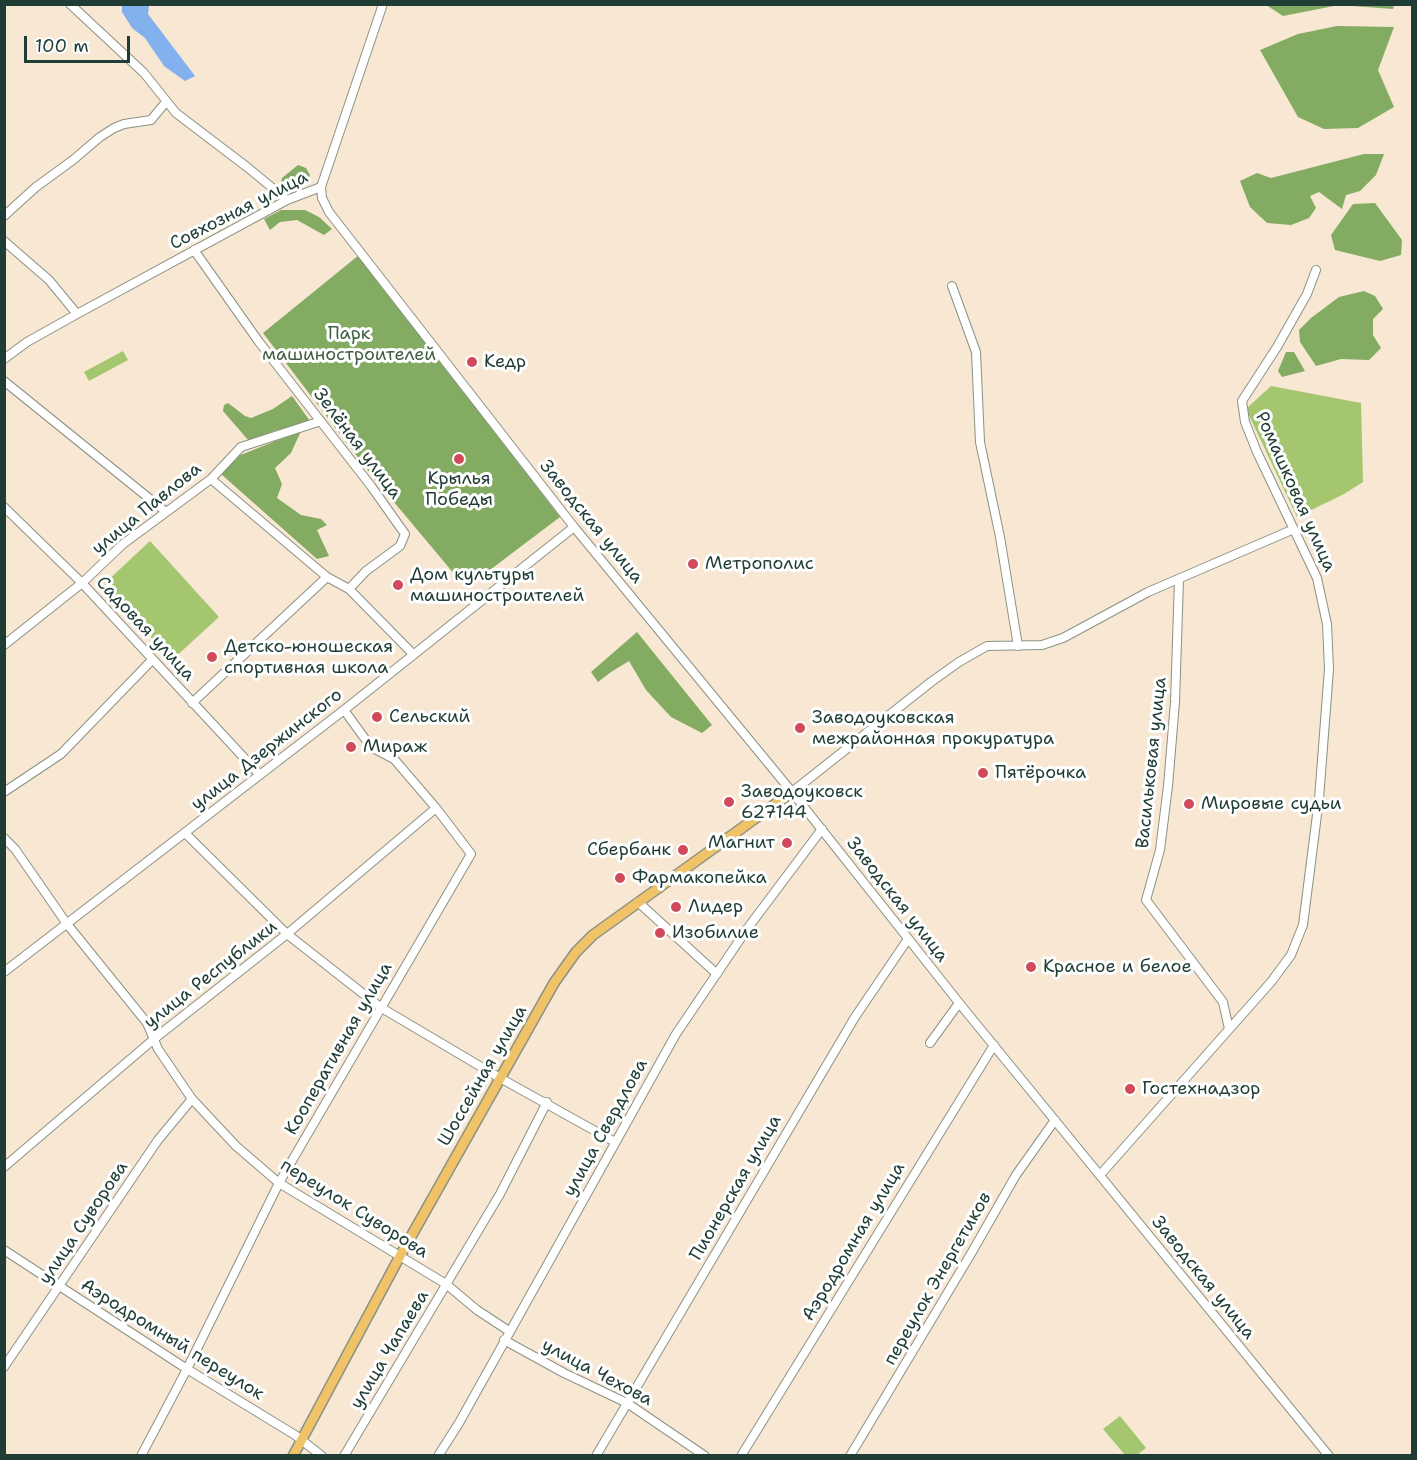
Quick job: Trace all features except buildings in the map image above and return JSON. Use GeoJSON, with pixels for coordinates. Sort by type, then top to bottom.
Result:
{"type":"FeatureCollection","features":[{"type":"Feature","properties":{"kind":"main road","name":"Шоссейная улица"},"geometry":{"type":"LineString","coordinates":[[293,1455],[400,1256],[500,1078],[554,983],[576,952],[593,935],[792,792]]}},
{"type":"Feature","properties":{"kind":"street"},"geometry":{"type":"LineString","coordinates":[[70,4],[144,74],[176,113],[287,200]]}},
{"type":"Feature","properties":{"kind":"street","name":"Совхозная улица"},"geometry":{"type":"LineString","coordinates":[[4,359],[27,342],[194,250],[287,200],[321,187],[383,4]]}},
{"type":"Feature","properties":{"kind":"street"},"geometry":{"type":"LineString","coordinates":[[4,216],[100,137],[114,128],[151,120],[166,102]]}},
{"type":"Feature","properties":{"kind":"street","name":"Заводская улица"},"geometry":{"type":"LineString","coordinates":[[321,187],[322,198],[329,212],[574,527],[792,792],[959,1003],[1329,1455]]}},
{"type":"Feature","properties":{"kind":"street"},"geometry":{"type":"LineString","coordinates":[[4,241],[49,280],[77,314]]}},
{"type":"Feature","properties":{"kind":"street","name":"Зелёная улица"},"geometry":{"type":"LineString","coordinates":[[194,250],[258,342],[321,421],[405,534],[400,546],[366,572],[349,589]]}},
{"type":"Feature","properties":{"kind":"street","name":"Ромашковая улица"},"geometry":{"type":"LineString","coordinates":[[1100,1175],[1271,982],[1291,955],[1303,925],[1318,799],[1329,669],[1327,624],[1317,578],[1253,442],[1245,422],[1242,401],[1277,347],[1307,294],[1316,270]]}},
{"type":"Feature","properties":{"kind":"street"},"geometry":{"type":"LineString","coordinates":[[952,286],[976,352],[980,442],[1000,537],[1018,646]]}},
{"type":"Feature","properties":{"kind":"street"},"geometry":{"type":"LineString","coordinates":[[4,381],[166,512]]}},
{"type":"Feature","properties":{"kind":"street","name":"улица Павлова"},"geometry":{"type":"LineString","coordinates":[[4,645],[82,583],[123,543],[211,479],[241,447],[321,421]]}},
{"type":"Feature","properties":{"kind":"street"},"geometry":{"type":"LineString","coordinates":[[211,479],[327,577],[349,589],[413,654]]}},
{"type":"Feature","properties":{"kind":"street","name":"Садовая улица"},"geometry":{"type":"LineString","coordinates":[[4,507],[82,583],[260,775]]}},
{"type":"Feature","properties":{"kind":"street","name":"улица Дзержинского"},"geometry":{"type":"LineString","coordinates":[[4,972],[344,710],[574,527]]}},
{"type":"Feature","properties":{"kind":"street"},"geometry":{"type":"LineString","coordinates":[[792,792],[843,750],[959,662],[987,646],[1042,645],[1063,638],[1148,592],[1294,529]]}},
{"type":"Feature","properties":{"kind":"street"},"geometry":{"type":"LineString","coordinates":[[192,703],[327,577]]}},
{"type":"Feature","properties":{"kind":"street","name":"Васильковая улица"},"geometry":{"type":"LineString","coordinates":[[1179,580],[1175,702],[1168,786],[1160,850],[1146,900],[1223,1002],[1229,1029]]}},
{"type":"Feature","properties":{"kind":"street"},"geometry":{"type":"LineString","coordinates":[[4,792],[61,754],[152,660]]}},
{"type":"Feature","properties":{"kind":"street"},"geometry":{"type":"LineString","coordinates":[[344,710],[371,747],[394,759],[436,808]]}},
{"type":"Feature","properties":{"kind":"street","name":"Кооперативная улица"},"geometry":{"type":"LineString","coordinates":[[141,1455],[187,1369],[279,1183],[471,854],[436,808]]}},
{"type":"Feature","properties":{"kind":"street","name":"улица Республики"},"geometry":{"type":"LineString","coordinates":[[4,1167],[154,1039],[287,934],[436,808]]}},
{"type":"Feature","properties":{"kind":"street","name":"улица Свердлова"},"geometry":{"type":"LineString","coordinates":[[438,1455],[459,1423],[676,1034],[747,929],[822,829]]}},
{"type":"Feature","properties":{"kind":"street"},"geometry":{"type":"LineString","coordinates":[[185,833],[287,934],[380,1007],[615,1142]]}},
{"type":"Feature","properties":{"kind":"street","name":"переулок Суворова"},"geometry":{"type":"LineString","coordinates":[[4,838],[15,849],[67,924],[147,1023],[158,1049],[192,1099],[236,1146],[279,1183],[446,1284],[477,1310],[509,1331]]}},
{"type":"Feature","properties":{"kind":"street"},"geometry":{"type":"LineString","coordinates":[[638,902],[717,974]]}},
{"type":"Feature","properties":{"kind":"street","name":"Пионерская улица"},"geometry":{"type":"LineString","coordinates":[[596,1455],[855,1017],[908,939]]}},
{"type":"Feature","properties":{"kind":"street"},"geometry":{"type":"LineString","coordinates":[[930,1043],[959,1003]]}},
{"type":"Feature","properties":{"kind":"street","name":"Аэродромная улица"},"geometry":{"type":"LineString","coordinates":[[741,1455],[994,1046]]}},
{"type":"Feature","properties":{"kind":"street","name":"улица Суворова"},"geometry":{"type":"LineString","coordinates":[[4,1367],[158,1140],[192,1099]]}},
{"type":"Feature","properties":{"kind":"street","name":"улица Чапаева"},"geometry":{"type":"LineString","coordinates":[[344,1455],[500,1194],[547,1102]]}},
{"type":"Feature","properties":{"kind":"street","name":"переулок Энергетиков"},"geometry":{"type":"LineString","coordinates":[[850,1455],[1016,1175],[1055,1120]]}},
{"type":"Feature","properties":{"kind":"street","name":"Аэродромный переулок"},"geometry":{"type":"LineString","coordinates":[[4,1250],[322,1455]]}},
{"type":"Feature","properties":{"kind":"street","name":"улица Чехова"},"geometry":{"type":"LineString","coordinates":[[504,1340],[627,1403],[705,1455]]}},
{"type":"Feature","properties":{"kind":"green space"},"geometry":{"type":"Polygon","coordinates":[[[1266,5],[1339,5],[1283,16],[1266,5]]]}},
{"type":"Feature","properties":{"kind":"green space"},"geometry":{"type":"Polygon","coordinates":[[[1339,5],[1394,5],[1393,9],[1339,5]]]}},
{"type":"Feature","properties":{"kind":"green space"},"geometry":{"type":"Polygon","coordinates":[[[1337,26],[1394,27],[1378,70],[1394,107],[1358,128],[1324,129],[1298,117],[1260,50],[1298,34],[1337,26]]]}},
{"type":"Feature","properties":{"kind":"green space"},"geometry":{"type":"Polygon","coordinates":[[[1364,154],[1384,154],[1376,175],[1360,191],[1346,195],[1342,209],[1319,192],[1310,196],[1316,208],[1309,218],[1291,225],[1267,223],[1250,207],[1240,181],[1257,173],[1271,178],[1364,154]]]}},
{"type":"Feature","properties":{"kind":"green space"},"geometry":{"type":"Polygon","coordinates":[[[298,165],[306,168],[310,175],[307,183],[290,194],[283,193],[279,187],[282,178],[298,165]]]}},
{"type":"Feature","properties":{"kind":"green space"},"geometry":{"type":"Polygon","coordinates":[[[1375,203],[1402,240],[1401,255],[1380,261],[1335,250],[1331,235],[1353,204],[1375,203]]]}},
{"type":"Feature","properties":{"kind":"green space"},"geometry":{"type":"Polygon","coordinates":[[[281,210],[305,210],[319,217],[332,229],[324,235],[297,220],[280,222],[270,230],[264,219],[281,210]]]}},
{"type":"Feature","properties":{"kind":"green space","name":"Парк машиностроителей"},"geometry":{"type":"Polygon","coordinates":[[[359,255],[560,517],[466,588],[373,477],[263,333],[359,255]]]}},
{"type":"Feature","properties":{"kind":"green space"},"geometry":{"type":"Polygon","coordinates":[[[1364,291],[1375,296],[1383,309],[1373,319],[1373,335],[1381,348],[1369,360],[1341,359],[1316,366],[1300,342],[1299,330],[1339,297],[1364,291]]]}},
{"type":"Feature","properties":{"kind":"green space"},"geometry":{"type":"Polygon","coordinates":[[[123,351],[128,360],[89,381],[84,372],[123,351]]]}},
{"type":"Feature","properties":{"kind":"green space"},"geometry":{"type":"Polygon","coordinates":[[[1286,352],[1294,352],[1305,371],[1282,377],[1278,371],[1286,352]]]}},
{"type":"Feature","properties":{"kind":"green space"},"geometry":{"type":"Polygon","coordinates":[[[1271,386],[1361,403],[1363,482],[1297,517],[1246,409],[1271,386]]]}},
{"type":"Feature","properties":{"kind":"green space"},"geometry":{"type":"Polygon","coordinates":[[[292,396],[310,421],[249,441],[223,411],[224,405],[228,403],[251,418],[273,409],[292,396]]]}},
{"type":"Feature","properties":{"kind":"green space"},"geometry":{"type":"Polygon","coordinates":[[[301,431],[291,453],[275,468],[282,484],[277,498],[301,515],[321,519],[327,525],[317,530],[329,556],[317,559],[221,474],[238,456],[301,431]]]}},
{"type":"Feature","properties":{"kind":"green space"},"geometry":{"type":"Polygon","coordinates":[[[150,541],[219,617],[172,660],[103,585],[150,541]]]}},
{"type":"Feature","properties":{"kind":"green space"},"geometry":{"type":"Polygon","coordinates":[[[637,632],[712,725],[702,733],[671,717],[646,690],[629,661],[598,682],[591,672],[637,632]]]}},
{"type":"Feature","properties":{"kind":"green space"},"geometry":{"type":"Polygon","coordinates":[[[1120,1416],[1146,1448],[1137,1455],[1125,1455],[1103,1429],[1120,1416]]]}},
{"type":"Feature","properties":{"kind":"water"},"geometry":{"type":"Polygon","coordinates":[[[122,5],[149,5],[148,14],[195,76],[185,81],[164,66],[145,38],[132,28],[122,12],[122,5]]]}},
{"type":"Feature","properties":{"kind":"place","name":"Кедр"},"geometry":{"type":"Point","coordinates":[472,362]}},
{"type":"Feature","properties":{"kind":"place","name":"Крылья Победы"},"geometry":{"type":"Point","coordinates":[459,459]}},
{"type":"Feature","properties":{"kind":"place","name":"Метрополис"},"geometry":{"type":"Point","coordinates":[693,564]}},
{"type":"Feature","properties":{"kind":"place","name":"Дом культуры машиностроителей"},"geometry":{"type":"Point","coordinates":[398,585]}},
{"type":"Feature","properties":{"kind":"place","name":"Детско-юношеская спортивная школа"},"geometry":{"type":"Point","coordinates":[212,657]}},
{"type":"Feature","properties":{"kind":"place","name":"Сельский"},"geometry":{"type":"Point","coordinates":[377,717]}},
{"type":"Feature","properties":{"kind":"place","name":"Заводоуковская межрайонная прокуратура"},"geometry":{"type":"Point","coordinates":[800,728]}},
{"type":"Feature","properties":{"kind":"place","name":"Мираж"},"geometry":{"type":"Point","coordinates":[351,747]}},
{"type":"Feature","properties":{"kind":"place","name":"Пятёрочка"},"geometry":{"type":"Point","coordinates":[983,773]}},
{"type":"Feature","properties":{"kind":"place","name":"Заводоуковск 627144"},"geometry":{"type":"Point","coordinates":[729,802]}},
{"type":"Feature","properties":{"kind":"place","name":"Мировые судьи"},"geometry":{"type":"Point","coordinates":[1189,804]}},
{"type":"Feature","properties":{"kind":"place","name":"Магнит"},"geometry":{"type":"Point","coordinates":[787,843]}},
{"type":"Feature","properties":{"kind":"place","name":"Сбербанк"},"geometry":{"type":"Point","coordinates":[683,850]}},
{"type":"Feature","properties":{"kind":"place","name":"Фармакопейка"},"geometry":{"type":"Point","coordinates":[620,878]}},
{"type":"Feature","properties":{"kind":"place","name":"Лидер"},"geometry":{"type":"Point","coordinates":[676,907]}},
{"type":"Feature","properties":{"kind":"place","name":"Изобилие"},"geometry":{"type":"Point","coordinates":[660,933]}},
{"type":"Feature","properties":{"kind":"place","name":"Красное и белое"},"geometry":{"type":"Point","coordinates":[1031,967]}},
{"type":"Feature","properties":{"kind":"place","name":"Гостехнадзор"},"geometry":{"type":"Point","coordinates":[1130,1089]}}]}
